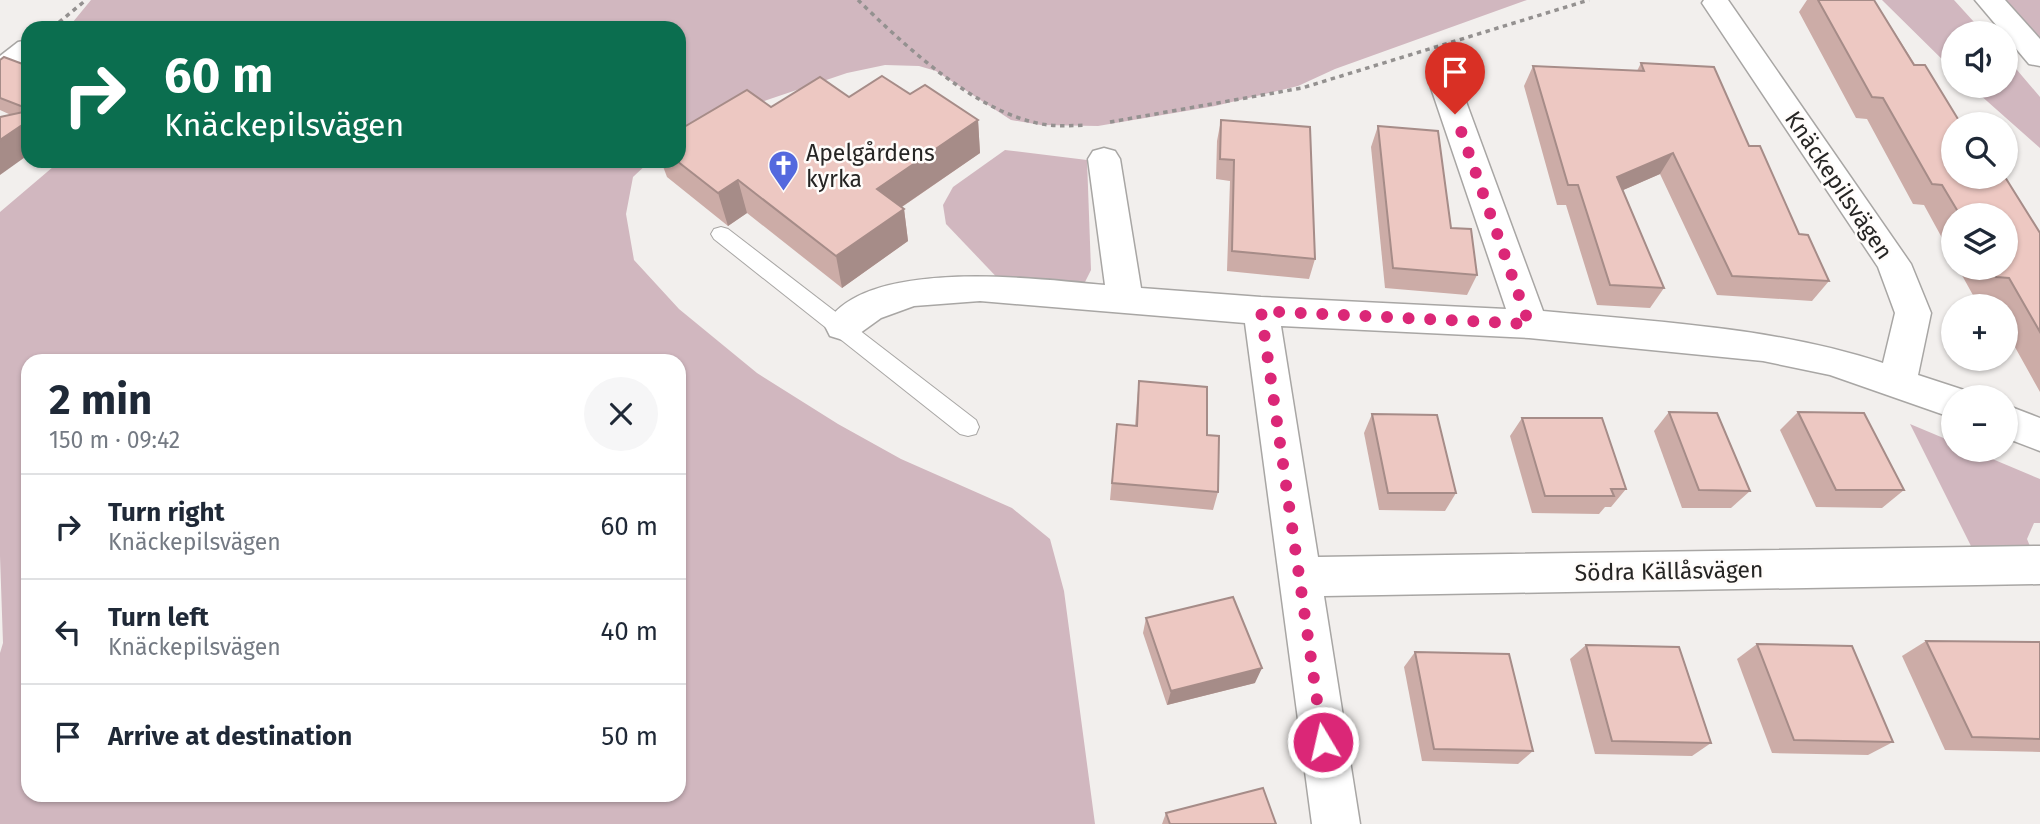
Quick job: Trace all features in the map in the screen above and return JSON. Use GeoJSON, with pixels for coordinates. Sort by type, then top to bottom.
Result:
{"type":"FeatureCollection","features":[{"type":"Feature","properties":{"kind":"street"},"geometry":{"type":"LineString","coordinates":[[1989,0],[2040,57]]}},
{"type":"Feature","properties":{"kind":"street","name":"Knäckepilsvägen"},"geometry":{"type":"LineString","coordinates":[[1716,3],[1894,264],[1913,313],[1898,382]]}},
{"type":"Feature","properties":{"kind":"street"},"geometry":{"type":"LineString","coordinates":[[0,71],[21,54]]}},
{"type":"Feature","properties":{"kind":"street"},"geometry":{"type":"LineString","coordinates":[[1446,88],[1529,324]]}},
{"type":"Feature","properties":{"kind":"street"},"geometry":{"type":"LineString","coordinates":[[1104,159],[1125,302]]}},
{"type":"Feature","properties":{"kind":"street"},"geometry":{"type":"LineString","coordinates":[[843,326],[868,308],[912,293],[980,288],[1125,302],[1261,311],[1529,324],[1763,347],[1831,361],[1941,398]]}},
{"type":"Feature","properties":{"kind":"street"},"geometry":{"type":"LineString","coordinates":[[1261,311],[1336,824]]}},
{"type":"Feature","properties":{"kind":"street"},"geometry":{"type":"LineString","coordinates":[[2018,426],[2040,435]]}},
{"type":"Feature","properties":{"kind":"street","name":"Södra Källåsvägen"},"geometry":{"type":"LineString","coordinates":[[1298,577],[2040,565]]}},
{"type":"Feature","properties":{"kind":"lane"},"geometry":{"type":"LineString","coordinates":[[722,233],[968,427]]}},
{"type":"Feature","properties":{"kind":"path"},"geometry":{"type":"LineString","coordinates":[[60,21],[86,0]]}},
{"type":"Feature","properties":{"kind":"path"},"geometry":{"type":"LineString","coordinates":[[858,0],[938,69],[997,108],[1028,121],[1057,126],[1095,125],[1301,88],[1590,0]]}},
{"type":"Feature","properties":{"kind":"path"},"geometry":{"type":"LineString","coordinates":[[1095,125],[1104,159]]}},
{"type":"Feature","properties":{"kind":"shaded area"},"geometry":{"type":"Polygon","coordinates":[[[91,0],[1527,0],[1335,69],[1298,86],[1215,106],[1098,126],[1041,125],[1011,120],[936,71],[919,66],[885,65],[847,73],[767,100],[707,123],[686,135],[686,21],[74,21],[91,0]]]}},
{"type":"Feature","properties":{"kind":"shaded area"},"geometry":{"type":"Polygon","coordinates":[[[1882,0],[1954,0],[1973,21],[1941,21],[1941,58],[1882,0]]]}},
{"type":"Feature","properties":{"kind":"shaded area"},"geometry":{"type":"Polygon","coordinates":[[[2001,0],[2040,0],[2040,42],[2001,0]]]}},
{"type":"Feature","properties":{"kind":"shaded area"},"geometry":{"type":"Polygon","coordinates":[[[2018,71],[2040,97],[2040,148],[2018,129],[2018,112],[1999,112],[1984,98],[2018,98],[2018,71]]]}},
{"type":"Feature","properties":{"kind":"shaded area"},"geometry":{"type":"Polygon","coordinates":[[[1005,150],[1087,160],[1091,270],[1083,286],[1007,288],[946,224],[943,205],[953,187],[1005,150]]]}},
{"type":"Feature","properties":{"kind":"shaded area"},"geometry":{"type":"Polygon","coordinates":[[[52,168],[643,168],[633,177],[626,214],[634,260],[679,309],[757,373],[838,424],[901,459],[1012,508],[1050,539],[1064,591],[1095,824],[0,824],[0,653],[3,643],[0,556],[0,212],[52,168]]]}},
{"type":"Feature","properties":{"kind":"shaded area"},"geometry":{"type":"Polygon","coordinates":[[[1910,424],[1941,437],[1941,462],[2000,462],[2040,479],[2040,523],[2034,523],[2027,539],[2036,561],[1977,558],[1910,424]]]}},
{"type":"Feature","properties":{"kind":"building"},"geometry":{"type":"Polygon","coordinates":[[[1818,0],[1874,0],[1914,65],[1925,65],[1941,91],[1941,98],[1945,98],[1954,112],[1941,112],[1941,185],[1932,184],[1883,98],[1872,97],[1818,0]]]}},
{"type":"Feature","properties":{"kind":"building"},"geometry":{"type":"Polygon","coordinates":[[[4,57],[21,63],[21,106],[0,98],[0,60],[4,57]]]}},
{"type":"Feature","properties":{"kind":"building"},"geometry":{"type":"Polygon","coordinates":[[[1641,63],[1714,67],[1749,146],[1760,146],[1799,234],[1808,235],[1829,281],[1732,276],[1673,153],[1617,177],[1664,288],[1610,285],[1578,185],[1568,185],[1533,66],[1644,71],[1641,63]]]}},
{"type":"Feature","properties":{"kind":"building","name":"Apelgårdens kyrka"},"geometry":{"type":"Polygon","coordinates":[[[882,76],[910,94],[925,85],[978,120],[877,189],[904,209],[836,256],[738,180],[718,193],[686,168],[686,126],[747,90],[771,107],[820,77],[849,97],[882,76]]]}},
{"type":"Feature","properties":{"kind":"building"},"geometry":{"type":"Polygon","coordinates":[[[21,112],[21,126],[0,140],[0,117],[21,112]]]}},
{"type":"Feature","properties":{"kind":"building"},"geometry":{"type":"Polygon","coordinates":[[[1221,120],[1310,127],[1315,259],[1232,251],[1234,160],[1220,159],[1221,120]]]}},
{"type":"Feature","properties":{"kind":"building"},"geometry":{"type":"Polygon","coordinates":[[[1378,126],[1438,131],[1451,228],[1471,229],[1477,275],[1393,268],[1378,126]]]}},
{"type":"Feature","properties":{"kind":"building"},"geometry":{"type":"Polygon","coordinates":[[[1944,189],[2012,189],[2040,233],[2040,332],[2010,280],[2018,280],[2018,203],[1953,203],[1944,189]]]}},
{"type":"Feature","properties":{"kind":"building"},"geometry":{"type":"Polygon","coordinates":[[[1139,381],[1207,387],[1207,435],[1219,436],[1218,492],[1112,483],[1117,424],[1137,426],[1139,381]]]}},
{"type":"Feature","properties":{"kind":"building"},"geometry":{"type":"Polygon","coordinates":[[[1669,412],[1717,413],[1750,491],[1699,490],[1669,412]]]}},
{"type":"Feature","properties":{"kind":"building"},"geometry":{"type":"Polygon","coordinates":[[[1798,412],[1864,413],[1904,490],[1836,490],[1798,412]]]}},
{"type":"Feature","properties":{"kind":"building"},"geometry":{"type":"Polygon","coordinates":[[[1372,414],[1437,415],[1456,493],[1388,493],[1372,414]]]}},
{"type":"Feature","properties":{"kind":"building"},"geometry":{"type":"Polygon","coordinates":[[[1522,418],[1602,418],[1626,489],[1611,489],[1614,496],[1545,496],[1522,418]]]}},
{"type":"Feature","properties":{"kind":"building"},"geometry":{"type":"Polygon","coordinates":[[[1233,597],[1262,668],[1171,691],[1146,618],[1233,597]]]}},
{"type":"Feature","properties":{"kind":"building"},"geometry":{"type":"Polygon","coordinates":[[[1926,641],[2040,642],[2040,739],[1972,737],[1926,641]]]}},
{"type":"Feature","properties":{"kind":"building"},"geometry":{"type":"Polygon","coordinates":[[[1757,644],[1852,646],[1893,742],[1794,740],[1757,644]]]}},
{"type":"Feature","properties":{"kind":"building"},"geometry":{"type":"Polygon","coordinates":[[[1586,645],[1679,647],[1711,743],[1612,741],[1586,645]]]}},
{"type":"Feature","properties":{"kind":"building"},"geometry":{"type":"Polygon","coordinates":[[[1415,652],[1509,654],[1533,751],[1434,749],[1415,652]]]}},
{"type":"Feature","properties":{"kind":"building"},"geometry":{"type":"Polygon","coordinates":[[[1263,788],[1276,824],[1170,824],[1166,813],[1263,788]]]}},
{"type":"Feature","properties":{"kind":"place","name":"Apelgårdens kyrka"},"geometry":{"type":"Point","coordinates":[783,193]}},
{"type":"Feature","properties":{"kind":"route"},"geometry":{"type":"LineString","coordinates":[[1323,742],[1261,311],[1529,324],[1455,114]]}}]}
